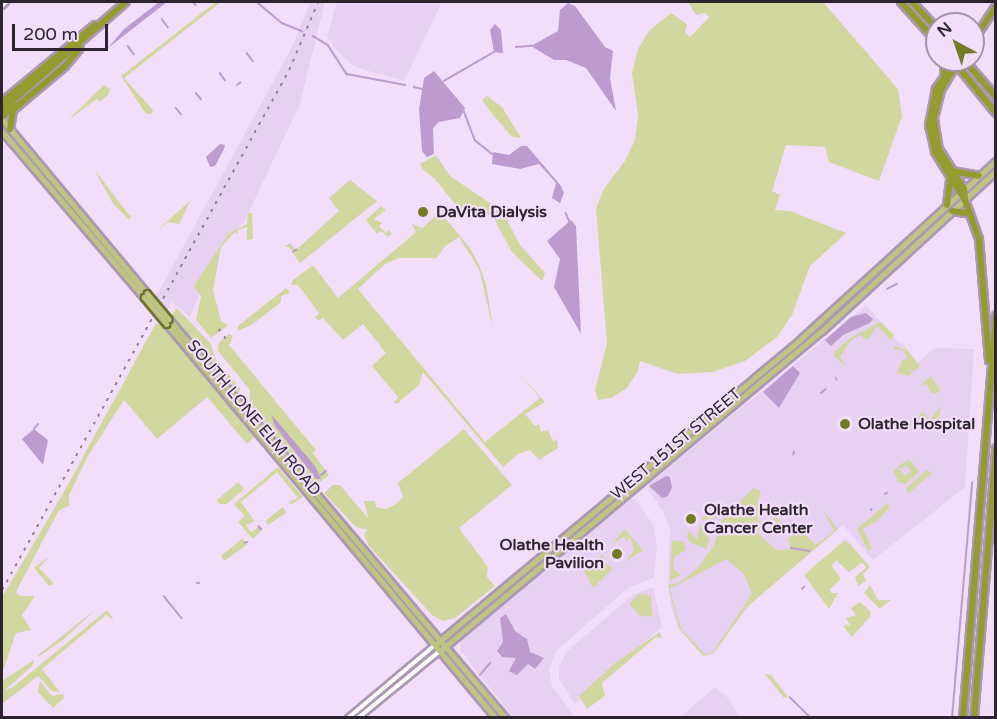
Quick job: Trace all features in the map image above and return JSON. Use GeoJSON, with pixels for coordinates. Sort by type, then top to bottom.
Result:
{"type":"FeatureCollection","features":[{"type":"Feature","properties":{"kind":"highway"},"geometry":{"type":"LineString","coordinates":[[4,99],[76,39],[126,2]]}},
{"type":"Feature","properties":{"kind":"highway"},"geometry":{"type":"LineString","coordinates":[[901,2],[925,29]]}},
{"type":"Feature","properties":{"kind":"highway"},"geometry":{"type":"LineString","coordinates":[[912,2],[925,16]]}},
{"type":"Feature","properties":{"kind":"highway"},"geometry":{"type":"LineString","coordinates":[[985,23],[996,6]]}},
{"type":"Feature","properties":{"kind":"highway"},"geometry":{"type":"LineString","coordinates":[[2,110],[106,18]]}},
{"type":"Feature","properties":{"kind":"highway"},"geometry":{"type":"LineString","coordinates":[[10,129],[13,110],[65,66],[106,18]]}},
{"type":"Feature","properties":{"kind":"highway"},"geometry":{"type":"LineString","coordinates":[[2,118],[66,60],[76,39]]}},
{"type":"Feature","properties":{"kind":"highway"},"geometry":{"type":"LineString","coordinates":[[947,72],[932,99],[929,125],[935,152],[951,173],[947,205]]}},
{"type":"Feature","properties":{"kind":"highway"},"geometry":{"type":"LineString","coordinates":[[951,72],[941,90],[934,119],[939,149],[962,191],[981,248],[991,373]]}},
{"type":"Feature","properties":{"kind":"highway"},"geometry":{"type":"LineString","coordinates":[[965,72],[996,112]]}},
{"type":"Feature","properties":{"kind":"highway"},"geometry":{"type":"LineString","coordinates":[[969,72],[996,98]]}},
{"type":"Feature","properties":{"kind":"highway"},"geometry":{"type":"LineString","coordinates":[[951,173],[979,176]]}},
{"type":"Feature","properties":{"kind":"highway"},"geometry":{"type":"LineString","coordinates":[[952,211],[971,214]]}},
{"type":"Feature","properties":{"kind":"highway"},"geometry":{"type":"LineString","coordinates":[[963,717],[996,315]]}},
{"type":"Feature","properties":{"kind":"highway"},"geometry":{"type":"LineString","coordinates":[[974,717],[996,448]]}},
{"type":"Feature","properties":{"kind":"main road","name":"SOUTH LONE ELM ROAD"},"geometry":{"type":"LineString","coordinates":[[2,118],[146,295],[506,717]]}},
{"type":"Feature","properties":{"kind":"main road","name":"SOUTH LONE ELM ROAD"},"geometry":{"type":"LineString","coordinates":[[2,131],[146,295]]}},
{"type":"Feature","properties":{"kind":"main road","name":"WEST 151ST STREET"},"geometry":{"type":"LineString","coordinates":[[435,645],[809,332],[996,161]]}},
{"type":"Feature","properties":{"kind":"main road","name":"WEST 151ST STREET"},"geometry":{"type":"LineString","coordinates":[[440,651],[822,331],[996,171]]}},
{"type":"Feature","properties":{"kind":"main road","name":"SOUTH LONE ELM ROAD"},"geometry":{"type":"LineString","coordinates":[[168,321],[496,717]]}},
{"type":"Feature","properties":{"kind":"main road"},"geometry":{"type":"LineString","coordinates":[[562,540],[566,545]]}},
{"type":"Feature","properties":{"kind":"street"},"geometry":{"type":"LineString","coordinates":[[2,6],[6,2]]}},
{"type":"Feature","properties":{"kind":"street","name":"WEST 151ST STREET"},"geometry":{"type":"LineString","coordinates":[[348,717],[435,645]]}},
{"type":"Feature","properties":{"kind":"street","name":"WEST 151ST STREET"},"geometry":{"type":"LineString","coordinates":[[358,717],[440,651]]}},
{"type":"Feature","properties":{"kind":"shaded area"},"geometry":{"type":"Polygon","coordinates":[[[159,2],[167,2],[108,48],[124,29],[159,2]]]}},
{"type":"Feature","properties":{"kind":"shaded area"},"geometry":{"type":"Polygon","coordinates":[[[310,2],[325,2],[300,104],[244,222],[217,250],[190,317],[172,302],[159,324],[148,311],[292,47],[310,2]]]}},
{"type":"Feature","properties":{"kind":"shaded area"},"geometry":{"type":"Polygon","coordinates":[[[337,2],[442,2],[404,81],[355,67],[336,50],[327,36],[337,2]]]}},
{"type":"Feature","properties":{"kind":"shaded area"},"geometry":{"type":"Polygon","coordinates":[[[568,3],[575,6],[605,47],[613,51],[610,78],[616,111],[586,68],[566,60],[554,60],[531,46],[558,31],[560,10],[568,3]]]}},
{"type":"Feature","properties":{"kind":"shaded area"},"geometry":{"type":"Polygon","coordinates":[[[495,24],[501,30],[503,53],[494,52],[490,30],[495,24]]]}},
{"type":"Feature","properties":{"kind":"shaded area"},"geometry":{"type":"Polygon","coordinates":[[[434,71],[465,108],[460,118],[439,122],[433,128],[434,154],[427,157],[422,151],[419,109],[424,78],[434,71]]]}},
{"type":"Feature","properties":{"kind":"shaded area"},"geometry":{"type":"Polygon","coordinates":[[[220,144],[225,145],[224,149],[215,166],[210,167],[206,157],[220,144]]]}},
{"type":"Feature","properties":{"kind":"shaded area"},"geometry":{"type":"Polygon","coordinates":[[[521,146],[527,146],[561,186],[564,193],[560,203],[552,198],[556,183],[539,164],[520,169],[492,164],[493,152],[509,155],[521,146]]]}},
{"type":"Feature","properties":{"kind":"shaded area"},"geometry":{"type":"Polygon","coordinates":[[[571,220],[576,226],[581,334],[554,287],[560,259],[547,241],[571,220]]]}},
{"type":"Feature","properties":{"kind":"shaded area","name":"Olathe Hospital"},"geometry":{"type":"Polygon","coordinates":[[[866,305],[917,363],[935,348],[974,349],[965,487],[873,560],[843,525],[750,604],[714,653],[703,656],[680,630],[672,611],[668,587],[670,529],[663,511],[648,490],[649,484],[866,305]]]}},
{"type":"Feature","properties":{"kind":"shaded area"},"geometry":{"type":"Polygon","coordinates":[[[866,313],[873,319],[870,323],[843,335],[831,346],[825,340],[851,317],[866,313]]]}},
{"type":"Feature","properties":{"kind":"shaded area"},"geometry":{"type":"Polygon","coordinates":[[[793,366],[800,373],[779,408],[763,392],[793,366]]]}},
{"type":"Feature","properties":{"kind":"shaded area"},"geometry":{"type":"Polygon","coordinates":[[[271,414],[315,466],[321,479],[316,479],[275,426],[271,414]]]}},
{"type":"Feature","properties":{"kind":"shaded area"},"geometry":{"type":"Polygon","coordinates":[[[34,429],[48,440],[43,465],[22,439],[34,429]]]}},
{"type":"Feature","properties":{"kind":"shaded area"},"geometry":{"type":"Polygon","coordinates":[[[666,476],[670,477],[672,487],[668,496],[662,498],[649,486],[666,476]]]}},
{"type":"Feature","properties":{"kind":"shaded area"},"geometry":{"type":"Polygon","coordinates":[[[630,499],[636,500],[654,526],[657,546],[654,578],[628,588],[556,651],[549,670],[552,686],[575,717],[513,717],[460,650],[461,640],[630,499]]]}},
{"type":"Feature","properties":{"kind":"shaded area"},"geometry":{"type":"Polygon","coordinates":[[[653,587],[662,627],[575,704],[559,679],[559,667],[566,652],[634,594],[653,587]]]}},
{"type":"Feature","properties":{"kind":"shaded area"},"geometry":{"type":"Polygon","coordinates":[[[506,614],[515,631],[527,639],[530,652],[544,658],[535,669],[528,664],[517,675],[509,671],[516,658],[502,657],[497,651],[503,642],[500,618],[506,614]]]}},
{"type":"Feature","properties":{"kind":"shaded area"},"geometry":{"type":"Polygon","coordinates":[[[715,687],[729,699],[739,717],[680,717],[715,687]]]}},
{"type":"Feature","properties":{"kind":"green space"},"geometry":{"type":"Polygon","coordinates":[[[216,2],[221,2],[124,78],[153,110],[152,114],[146,114],[121,76],[216,2]]]}},
{"type":"Feature","properties":{"kind":"green space"},"geometry":{"type":"Polygon","coordinates":[[[688,2],[823,2],[898,89],[902,116],[879,181],[829,162],[825,147],[786,145],[772,191],[780,195],[775,210],[790,211],[846,233],[810,266],[792,315],[777,337],[745,361],[713,372],[678,374],[640,361],[637,373],[626,389],[611,398],[598,400],[595,390],[607,343],[596,209],[603,190],[625,161],[635,140],[638,115],[632,73],[638,49],[649,31],[671,13],[687,24],[685,32],[690,37],[709,17],[705,13],[696,15],[688,2]]]}},
{"type":"Feature","properties":{"kind":"green space"},"geometry":{"type":"Polygon","coordinates":[[[104,85],[110,89],[108,95],[100,102],[97,99],[68,120],[104,85]]]}},
{"type":"Feature","properties":{"kind":"green space"},"geometry":{"type":"Polygon","coordinates":[[[487,96],[502,107],[521,138],[511,136],[489,110],[482,100],[487,96]]]}},
{"type":"Feature","properties":{"kind":"green space"},"geometry":{"type":"Polygon","coordinates":[[[436,155],[450,176],[503,212],[520,245],[545,273],[542,281],[512,252],[493,217],[477,210],[459,209],[434,178],[423,170],[420,164],[436,155]]]}},
{"type":"Feature","properties":{"kind":"green space"},"geometry":{"type":"Polygon","coordinates":[[[94,169],[130,216],[132,214],[129,220],[112,202],[94,169]]]}},
{"type":"Feature","properties":{"kind":"green space"},"geometry":{"type":"Polygon","coordinates":[[[350,180],[377,201],[300,263],[289,247],[285,247],[290,243],[296,250],[339,211],[329,198],[350,180]]]}},
{"type":"Feature","properties":{"kind":"green space"},"geometry":{"type":"Polygon","coordinates":[[[190,201],[179,224],[168,222],[156,231],[190,201]]]}},
{"type":"Feature","properties":{"kind":"green space"},"geometry":{"type":"Polygon","coordinates":[[[381,206],[386,210],[374,219],[382,223],[379,226],[386,233],[389,230],[392,234],[388,237],[381,231],[377,234],[366,220],[381,206]]]}},
{"type":"Feature","properties":{"kind":"green space"},"geometry":{"type":"Polygon","coordinates":[[[440,212],[470,248],[479,265],[486,284],[493,328],[479,269],[459,237],[445,246],[437,258],[399,258],[385,264],[358,289],[485,442],[540,398],[517,371],[545,402],[525,414],[535,426],[539,424],[541,432],[548,430],[553,441],[557,440],[558,448],[539,460],[530,450],[518,454],[503,467],[423,372],[419,385],[398,403],[394,403],[398,397],[372,366],[386,353],[363,324],[343,340],[323,318],[318,321],[315,317],[319,313],[298,285],[291,285],[293,280],[313,265],[338,298],[416,232],[412,224],[422,228],[440,212]]]}},
{"type":"Feature","properties":{"kind":"green space"},"geometry":{"type":"Polygon","coordinates":[[[248,213],[252,213],[253,239],[247,240],[247,227],[238,230],[237,235],[235,232],[221,247],[213,290],[221,321],[228,325],[211,338],[196,320],[201,297],[194,286],[228,234],[247,224],[248,213]]]}},
{"type":"Feature","properties":{"kind":"green space"},"geometry":{"type":"Polygon","coordinates":[[[286,288],[290,293],[281,296],[281,302],[253,324],[238,331],[238,326],[286,288]]]}},
{"type":"Feature","properties":{"kind":"green space"},"geometry":{"type":"Polygon","coordinates":[[[177,308],[211,344],[215,358],[240,388],[239,393],[170,317],[177,308]]]}},
{"type":"Feature","properties":{"kind":"green space"},"geometry":{"type":"Polygon","coordinates":[[[881,322],[894,335],[891,340],[877,326],[868,340],[859,335],[849,343],[840,357],[847,367],[834,356],[834,352],[850,338],[881,322]]]}},
{"type":"Feature","properties":{"kind":"green space"},"geometry":{"type":"Polygon","coordinates":[[[156,323],[166,328],[254,437],[247,444],[207,397],[157,439],[124,400],[88,456],[69,495],[69,506],[59,510],[18,588],[16,593],[21,596],[35,596],[22,615],[31,630],[16,633],[2,674],[2,597],[64,492],[156,323]]]}},
{"type":"Feature","properties":{"kind":"green space"},"geometry":{"type":"Polygon","coordinates":[[[229,334],[233,336],[229,345],[316,450],[313,453],[329,475],[320,482],[310,482],[249,407],[250,390],[218,351],[219,343],[229,334]]]}},
{"type":"Feature","properties":{"kind":"green space"},"geometry":{"type":"Polygon","coordinates":[[[900,341],[920,366],[913,372],[907,366],[912,373],[909,376],[897,373],[902,360],[908,359],[903,350],[894,349],[895,346],[906,350],[900,341]]]}},
{"type":"Feature","properties":{"kind":"green space"},"geometry":{"type":"Polygon","coordinates":[[[931,376],[940,390],[937,393],[931,393],[926,384],[920,386],[931,376]]]}},
{"type":"Feature","properties":{"kind":"green space"},"geometry":{"type":"Polygon","coordinates":[[[941,405],[938,424],[926,422],[915,431],[923,422],[913,429],[909,424],[923,412],[930,420],[941,405]]]}},
{"type":"Feature","properties":{"kind":"green space"},"geometry":{"type":"Polygon","coordinates":[[[464,429],[512,485],[459,528],[488,567],[487,577],[495,586],[455,618],[443,621],[432,615],[369,546],[364,535],[367,530],[356,527],[324,493],[333,485],[340,485],[368,518],[364,501],[375,501],[376,507],[386,509],[396,504],[403,497],[398,483],[464,429]]]}},
{"type":"Feature","properties":{"kind":"green space"},"geometry":{"type":"Polygon","coordinates":[[[909,459],[919,472],[905,484],[898,482],[893,470],[898,468],[905,476],[911,471],[906,465],[900,469],[898,466],[909,459]]]}},
{"type":"Feature","properties":{"kind":"green space"},"geometry":{"type":"Polygon","coordinates":[[[278,467],[303,497],[290,505],[289,502],[298,498],[277,472],[241,502],[255,521],[246,525],[251,532],[260,526],[263,529],[253,539],[238,522],[245,516],[234,504],[278,467]]]}},
{"type":"Feature","properties":{"kind":"green space"},"geometry":{"type":"Polygon","coordinates":[[[927,470],[932,473],[908,494],[906,488],[927,470]]]}},
{"type":"Feature","properties":{"kind":"green space"},"geometry":{"type":"Polygon","coordinates":[[[238,482],[244,489],[227,504],[219,504],[217,500],[238,482]]]}},
{"type":"Feature","properties":{"kind":"green space"},"geometry":{"type":"Polygon","coordinates":[[[753,488],[761,491],[757,504],[761,508],[762,504],[775,508],[772,512],[788,530],[792,531],[785,532],[768,512],[757,518],[762,526],[757,532],[776,550],[791,549],[788,539],[800,529],[816,545],[834,531],[823,510],[838,529],[746,608],[714,653],[703,656],[679,628],[668,585],[678,583],[697,569],[714,545],[721,521],[753,488]],[[726,559],[670,589],[681,629],[705,654],[713,652],[752,594],[744,574],[726,559]]]}},
{"type":"Feature","properties":{"kind":"green space"},"geometry":{"type":"Polygon","coordinates":[[[710,501],[720,503],[723,509],[717,518],[700,520],[705,515],[710,516],[714,506],[707,503],[710,501]]]}},
{"type":"Feature","properties":{"kind":"green space"},"geometry":{"type":"Polygon","coordinates":[[[887,503],[890,507],[877,521],[863,529],[872,548],[868,551],[857,529],[887,503]]]}},
{"type":"Feature","properties":{"kind":"green space"},"geometry":{"type":"Polygon","coordinates":[[[283,507],[286,513],[268,525],[265,521],[283,507]]]}},
{"type":"Feature","properties":{"kind":"green space"},"geometry":{"type":"Polygon","coordinates":[[[700,525],[710,539],[705,551],[705,548],[690,543],[687,536],[689,531],[697,539],[700,525]]]}},
{"type":"Feature","properties":{"kind":"green space"},"geometry":{"type":"Polygon","coordinates":[[[625,529],[643,550],[626,561],[634,550],[632,541],[627,536],[629,543],[624,537],[612,544],[625,529]]]}},
{"type":"Feature","properties":{"kind":"green space"},"geometry":{"type":"Polygon","coordinates":[[[243,538],[247,545],[224,561],[221,556],[243,538]]]}},
{"type":"Feature","properties":{"kind":"green space"},"geometry":{"type":"Polygon","coordinates":[[[672,540],[684,542],[686,550],[674,557],[673,568],[681,575],[670,581],[672,540]]]}},
{"type":"Feature","properties":{"kind":"green space"},"geometry":{"type":"Polygon","coordinates":[[[845,540],[870,567],[863,574],[866,581],[858,586],[855,577],[866,568],[864,564],[861,563],[849,572],[837,561],[834,562],[832,566],[841,579],[830,589],[831,593],[838,593],[829,609],[804,575],[845,540]]]}},
{"type":"Feature","properties":{"kind":"green space"},"geometry":{"type":"Polygon","coordinates":[[[51,555],[39,568],[54,584],[49,586],[34,568],[51,555]]]}},
{"type":"Feature","properties":{"kind":"green space"},"geometry":{"type":"Polygon","coordinates":[[[602,555],[605,559],[602,562],[613,568],[593,588],[584,571],[577,568],[582,569],[602,555]]]}},
{"type":"Feature","properties":{"kind":"green space"},"geometry":{"type":"Polygon","coordinates":[[[870,585],[878,600],[891,600],[880,609],[864,593],[870,585]]]}},
{"type":"Feature","properties":{"kind":"green space"},"geometry":{"type":"Polygon","coordinates":[[[639,594],[651,596],[652,617],[639,615],[629,604],[639,594]]]}},
{"type":"Feature","properties":{"kind":"green space"},"geometry":{"type":"Polygon","coordinates":[[[860,602],[871,612],[870,617],[852,637],[843,626],[850,625],[846,618],[856,615],[851,608],[860,602]]]}},
{"type":"Feature","properties":{"kind":"green space"},"geometry":{"type":"Polygon","coordinates":[[[96,609],[64,639],[38,657],[38,655],[96,609]]]}},
{"type":"Feature","properties":{"kind":"green space"},"geometry":{"type":"Polygon","coordinates":[[[107,610],[114,620],[106,615],[42,669],[60,692],[52,691],[38,676],[2,704],[2,681],[34,660],[33,665],[5,690],[13,687],[107,610]]]}},
{"type":"Feature","properties":{"kind":"green space"},"geometry":{"type":"Polygon","coordinates":[[[660,632],[662,638],[656,637],[602,683],[605,696],[587,709],[579,696],[615,663],[660,632]]]}},
{"type":"Feature","properties":{"kind":"green space"},"geometry":{"type":"Polygon","coordinates":[[[765,674],[771,675],[788,697],[784,698],[765,674]]]}},
{"type":"Feature","properties":{"kind":"green space"},"geometry":{"type":"Polygon","coordinates":[[[40,681],[52,696],[63,694],[64,698],[53,708],[38,692],[40,681]]]}},
{"type":"Feature","properties":{"kind":"waterway"},"geometry":{"type":"LineString","coordinates":[[193,2],[196,5]]}},
{"type":"Feature","properties":{"kind":"waterway"},"geometry":{"type":"LineString","coordinates":[[257,2],[282,23],[302,31]]}},
{"type":"Feature","properties":{"kind":"waterway"},"geometry":{"type":"LineString","coordinates":[[162,19],[168,27]]}},
{"type":"Feature","properties":{"kind":"waterway"},"geometry":{"type":"LineString","coordinates":[[313,36],[328,45],[347,74],[405,85]]}},
{"type":"Feature","properties":{"kind":"waterway"},"geometry":{"type":"LineString","coordinates":[[128,46],[134,54]]}},
{"type":"Feature","properties":{"kind":"waterway"},"geometry":{"type":"LineString","coordinates":[[516,47],[532,46]]}},
{"type":"Feature","properties":{"kind":"waterway"},"geometry":{"type":"LineString","coordinates":[[444,81],[494,52]]}},
{"type":"Feature","properties":{"kind":"waterway"},"geometry":{"type":"LineString","coordinates":[[247,53],[253,61]]}},
{"type":"Feature","properties":{"kind":"waterway"},"geometry":{"type":"LineString","coordinates":[[220,73],[225,80]]}},
{"type":"Feature","properties":{"kind":"waterway"},"geometry":{"type":"LineString","coordinates":[[414,87],[422,89]]}},
{"type":"Feature","properties":{"kind":"waterway"},"geometry":{"type":"LineString","coordinates":[[196,93],[201,99]]}},
{"type":"Feature","properties":{"kind":"waterway"},"geometry":{"type":"LineString","coordinates":[[176,108],[181,114]]}},
{"type":"Feature","properties":{"kind":"waterway"},"geometry":{"type":"LineString","coordinates":[[464,111],[475,140],[492,154]]}},
{"type":"Feature","properties":{"kind":"waterway"},"geometry":{"type":"LineString","coordinates":[[566,213],[570,222]]}},
{"type":"Feature","properties":{"kind":"waterway"},"geometry":{"type":"LineString","coordinates":[[887,289],[897,284]]}},
{"type":"Feature","properties":{"kind":"waterway"},"geometry":{"type":"LineString","coordinates":[[821,393],[826,389]]}},
{"type":"Feature","properties":{"kind":"waterway"},"geometry":{"type":"LineString","coordinates":[[34,429],[38,424]]}},
{"type":"Feature","properties":{"kind":"waterway"},"geometry":{"type":"LineString","coordinates":[[321,475],[326,471]]}},
{"type":"Feature","properties":{"kind":"waterway"},"geometry":{"type":"LineString","coordinates":[[952,718],[972,483]]}},
{"type":"Feature","properties":{"kind":"waterway"},"geometry":{"type":"LineString","coordinates":[[791,548],[810,551]]}},
{"type":"Feature","properties":{"kind":"waterway"},"geometry":{"type":"LineString","coordinates":[[164,596],[182,618]]}},
{"type":"Feature","properties":{"kind":"waterway"},"geometry":{"type":"LineString","coordinates":[[480,675],[490,663]]}},
{"type":"Feature","properties":{"kind":"waterway"},"geometry":{"type":"LineString","coordinates":[[790,697],[811,718]]}},
{"type":"Feature","properties":{"kind":"railway"},"geometry":{"type":"LineString","coordinates":[[2,590],[289,70],[318,2]]}},
{"type":"Feature","properties":{"kind":"railway"},"geometry":{"type":"LineString","coordinates":[[219,329],[226,339]]}},
{"type":"Feature","properties":{"kind":"place","name":"DaVita Dialysis"},"geometry":{"type":"Point","coordinates":[423,212]}},
{"type":"Feature","properties":{"kind":"place","name":"Olathe Hospital"},"geometry":{"type":"Point","coordinates":[845,424]}},
{"type":"Feature","properties":{"kind":"place","name":"Olathe Health Cancer Center"},"geometry":{"type":"Point","coordinates":[691,519]}},
{"type":"Feature","properties":{"kind":"place","name":"Olathe Health Pavilion"},"geometry":{"type":"Point","coordinates":[617,554]}}]}
